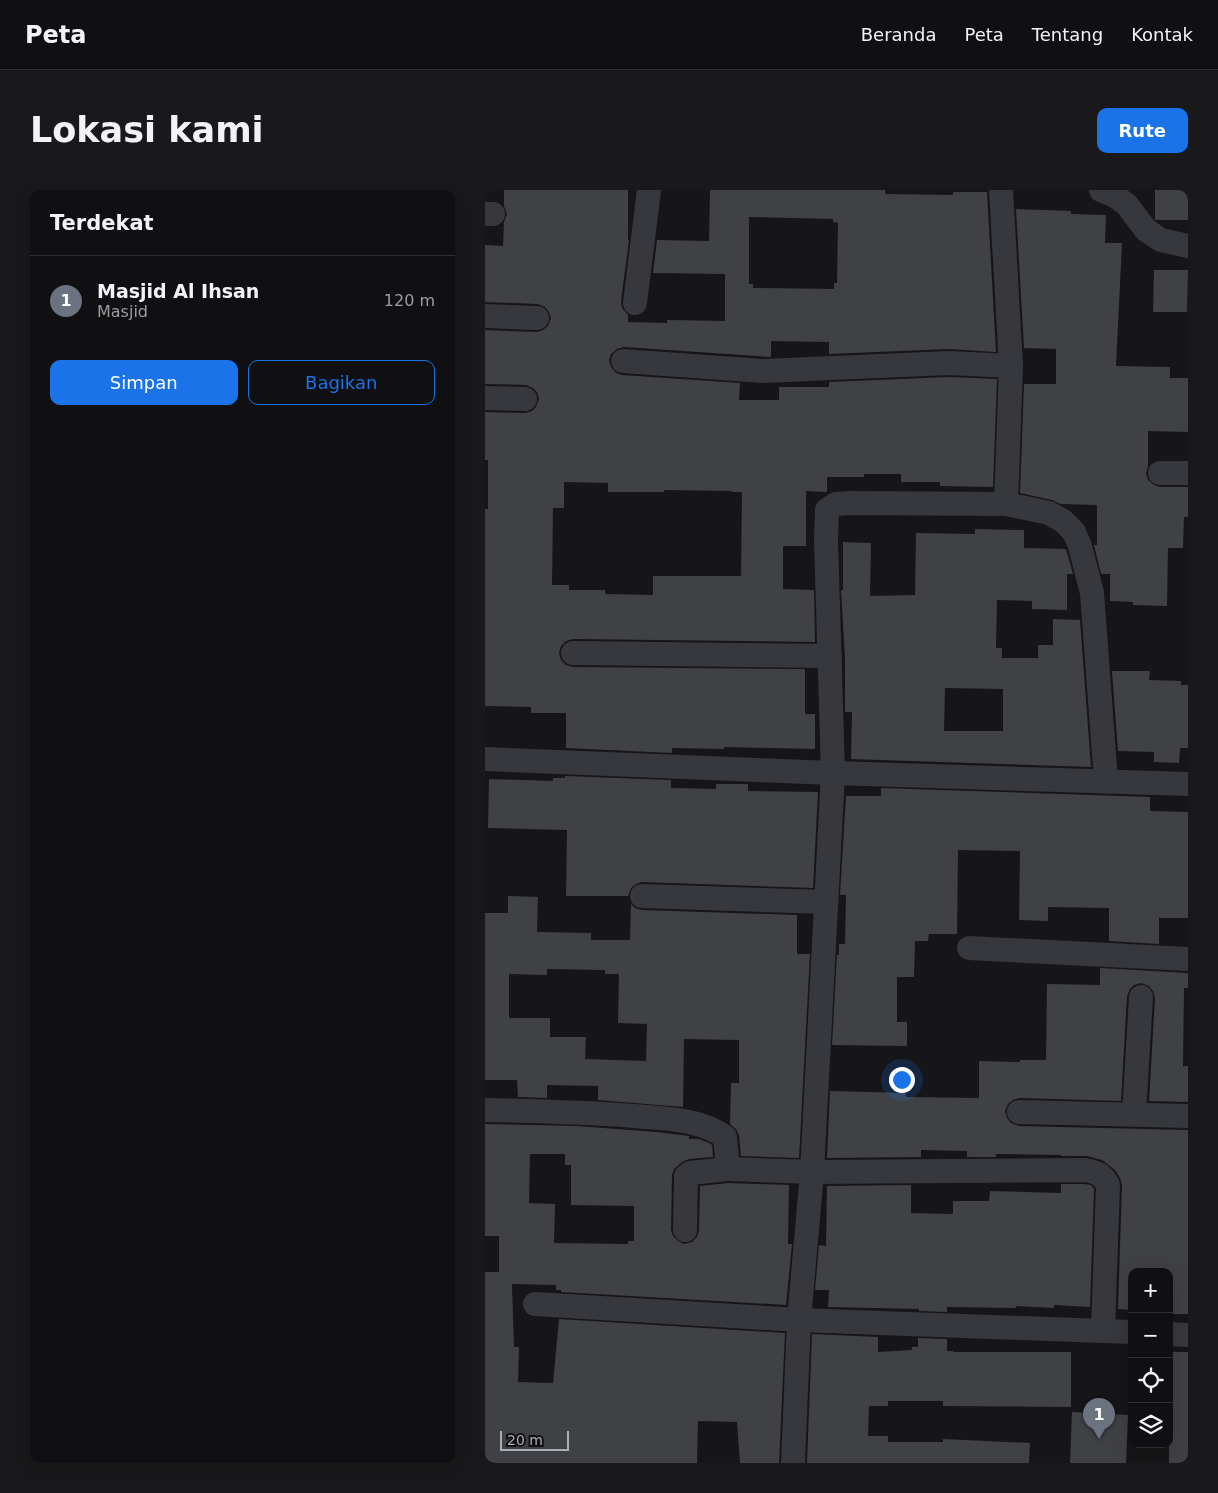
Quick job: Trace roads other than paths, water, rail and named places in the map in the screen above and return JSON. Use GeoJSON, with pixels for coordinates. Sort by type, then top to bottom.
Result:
{"type":"FeatureCollection","features":[{"type":"Feature","properties":{"kind":"street"},"geometry":{"type":"LineString","coordinates":[[635,303],[649,190]]}},
{"type":"Feature","properties":{"kind":"street"},"geometry":{"type":"LineString","coordinates":[[1001,190],[1011,366],[1006,504]]}},
{"type":"Feature","properties":{"kind":"street"},"geometry":{"type":"LineString","coordinates":[[1101,190],[1115,196],[1127,205],[1147,230],[1161,240],[1188,246]]}},
{"type":"Feature","properties":{"kind":"street"},"geometry":{"type":"LineString","coordinates":[[485,316],[537,318]]}},
{"type":"Feature","properties":{"kind":"street"},"geometry":{"type":"LineString","coordinates":[[623,361],[763,371],[949,363],[1011,366]]}},
{"type":"Feature","properties":{"kind":"street"},"geometry":{"type":"LineString","coordinates":[[485,398],[525,399]]}},
{"type":"Feature","properties":{"kind":"street"},"geometry":{"type":"LineString","coordinates":[[1160,473],[1188,473]]}},
{"type":"Feature","properties":{"kind":"street"},"geometry":{"type":"LineString","coordinates":[[793,1463],[799,1320],[812,1172],[833,774],[827,510],[836,504],[851,503],[1006,504],[1049,513],[1063,521],[1074,532],[1080,546],[1092,593],[1106,781]]}},
{"type":"Feature","properties":{"kind":"street"},"geometry":{"type":"LineString","coordinates":[[573,653],[830,656]]}},
{"type":"Feature","properties":{"kind":"street"},"geometry":{"type":"LineString","coordinates":[[485,759],[833,774],[1188,784]]}},
{"type":"Feature","properties":{"kind":"street"},"geometry":{"type":"LineString","coordinates":[[642,896],[826,902]]}},
{"type":"Feature","properties":{"kind":"street"},"geometry":{"type":"LineString","coordinates":[[969,948],[1188,959]]}},
{"type":"Feature","properties":{"kind":"street"},"geometry":{"type":"LineString","coordinates":[[1134,1114],[1141,997]]}},
{"type":"Feature","properties":{"kind":"street"},"geometry":{"type":"LineString","coordinates":[[485,1110],[583,1112],[685,1121],[715,1129],[725,1137],[728,1169]]}},
{"type":"Feature","properties":{"kind":"street"},"geometry":{"type":"LineString","coordinates":[[1019,1112],[1188,1116]]}},
{"type":"Feature","properties":{"kind":"street"},"geometry":{"type":"LineString","coordinates":[[685,1230],[686,1176],[690,1172],[728,1169],[812,1172],[1094,1171],[1103,1176],[1108,1185],[1103,1331]]}},
{"type":"Feature","properties":{"kind":"street"},"geometry":{"type":"LineString","coordinates":[[535,1304],[799,1320],[1128,1332]]}},
{"type":"Feature","properties":{"kind":"street"},"geometry":{"type":"LineString","coordinates":[[1173,1334],[1188,1335]]}},
{"type":"Feature","properties":{"kind":"place","name":"Masjid Al Ihsan"},"geometry":{"type":"Point","coordinates":[1099,1439]}}]}
